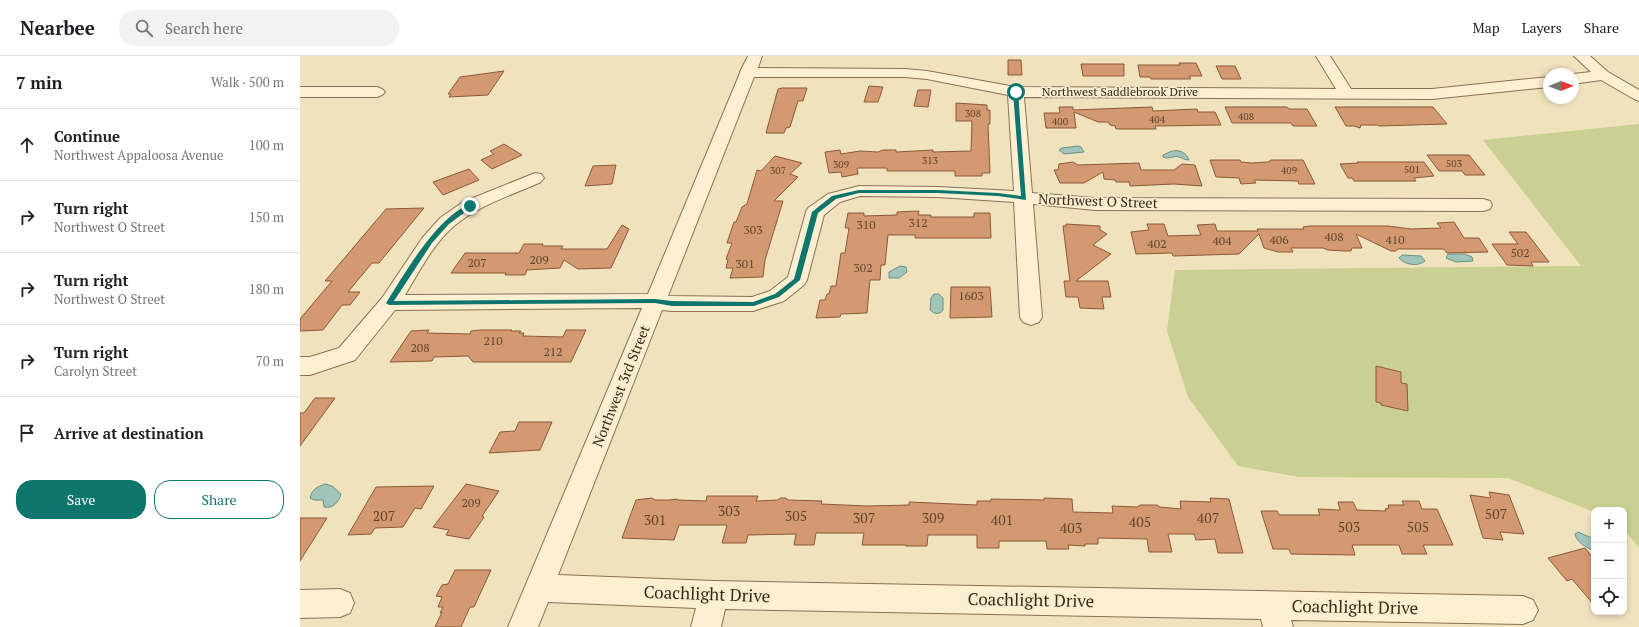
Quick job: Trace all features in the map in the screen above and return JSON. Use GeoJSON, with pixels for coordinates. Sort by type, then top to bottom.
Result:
{"type":"FeatureCollection","features":[{"type":"Feature","properties":{"kind":"street","name":"Northwest 3rd Street"},"geometry":{"type":"LineString","coordinates":[[522,627],[747,72],[755,56]]}},
{"type":"Feature","properties":{"kind":"street"},"geometry":{"type":"LineString","coordinates":[[825,72],[830,56]]}},
{"type":"Feature","properties":{"kind":"street"},"geometry":{"type":"LineString","coordinates":[[1324,56],[1347,94]]}},
{"type":"Feature","properties":{"kind":"street"},"geometry":{"type":"LineString","coordinates":[[1581,56],[1603,75],[1639,96]]}},
{"type":"Feature","properties":{"kind":"street","name":"Northwest Saddlebrook Drive"},"geometry":{"type":"LineString","coordinates":[[747,72],[920,74],[1016,92],[1423,94],[1543,83]]}},
{"type":"Feature","properties":{"kind":"street"},"geometry":{"type":"LineString","coordinates":[[1579,78],[1603,75]]}},
{"type":"Feature","properties":{"kind":"street"},"geometry":{"type":"LineString","coordinates":[[300,92],[377,92]]}},
{"type":"Feature","properties":{"kind":"street"},"geometry":{"type":"LineString","coordinates":[[1016,92],[1031,317]]}},
{"type":"Feature","properties":{"kind":"street"},"geometry":{"type":"LineString","coordinates":[[300,366],[310,366],[346,354],[389,303],[430,241],[447,222],[470,206],[535,178]]}},
{"type":"Feature","properties":{"kind":"street","name":"Northwest O Street"},"geometry":{"type":"LineString","coordinates":[[389,303],[655,301],[672,304],[754,304],[777,296],[797,280],[815,212],[834,198],[859,191],[938,192],[998,195],[1095,204],[1483,205]]}},
{"type":"Feature","properties":{"kind":"street","name":"Coachlight Drive"},"geometry":{"type":"LineString","coordinates":[[539,588],[1275,616],[1523,610]]}},
{"type":"Feature","properties":{"kind":"street"},"geometry":{"type":"LineString","coordinates":[[706,627],[714,595]]}},
{"type":"Feature","properties":{"kind":"street"},"geometry":{"type":"LineString","coordinates":[[300,604],[340,603]]}},
{"type":"Feature","properties":{"kind":"green space"},"geometry":{"type":"Polygon","coordinates":[[[1639,124],[1639,548],[1627,533],[1627,507],[1591,507],[1591,511],[1508,478],[1299,477],[1238,466],[1188,397],[1167,331],[1175,270],[1581,266],[1483,140],[1639,124]]]}},
{"type":"Feature","properties":{"kind":"water"},"geometry":{"type":"Polygon","coordinates":[[[1081,147],[1084,152],[1064,154],[1059,150],[1062,148],[1081,147]]]}},
{"type":"Feature","properties":{"kind":"water"},"geometry":{"type":"Polygon","coordinates":[[[1172,151],[1182,152],[1189,160],[1177,157],[1163,157],[1163,155],[1172,151]]]}},
{"type":"Feature","properties":{"kind":"water"},"geometry":{"type":"Polygon","coordinates":[[[1448,254],[1465,254],[1472,257],[1473,261],[1456,262],[1446,258],[1448,254]]]}},
{"type":"Feature","properties":{"kind":"water"},"geometry":{"type":"Polygon","coordinates":[[[1402,255],[1421,256],[1425,261],[1415,265],[1408,264],[1399,258],[1402,255]]]}},
{"type":"Feature","properties":{"kind":"water"},"geometry":{"type":"Polygon","coordinates":[[[900,266],[906,267],[907,272],[899,278],[889,278],[889,272],[900,266]]]}},
{"type":"Feature","properties":{"kind":"water"},"geometry":{"type":"Polygon","coordinates":[[[934,294],[939,294],[943,298],[942,312],[935,313],[930,310],[931,298],[934,294]]]}},
{"type":"Feature","properties":{"kind":"water"},"geometry":{"type":"Polygon","coordinates":[[[325,484],[332,486],[341,494],[339,500],[330,507],[324,507],[323,500],[314,500],[310,498],[315,489],[325,484]]]}},
{"type":"Feature","properties":{"kind":"water"},"geometry":{"type":"Polygon","coordinates":[[[1578,532],[1591,538],[1591,549],[1582,544],[1575,534],[1578,532]]]}},
{"type":"Feature","properties":{"kind":"building"},"geometry":{"type":"Polygon","coordinates":[[[1008,60],[1021,60],[1022,75],[1008,75],[1008,60]]]}},
{"type":"Feature","properties":{"kind":"building"},"geometry":{"type":"Polygon","coordinates":[[[1179,63],[1196,63],[1202,76],[1189,76],[1191,79],[1151,79],[1150,77],[1140,77],[1138,65],[1180,65],[1179,63]]]}},
{"type":"Feature","properties":{"kind":"building"},"geometry":{"type":"Polygon","coordinates":[[[1081,64],[1124,64],[1124,76],[1083,76],[1081,64]]]}},
{"type":"Feature","properties":{"kind":"building"},"geometry":{"type":"Polygon","coordinates":[[[1216,66],[1235,66],[1241,79],[1222,79],[1216,66]]]}},
{"type":"Feature","properties":{"kind":"building"},"geometry":{"type":"Polygon","coordinates":[[[504,71],[488,95],[449,97],[451,94],[448,94],[460,77],[504,71]]]}},
{"type":"Feature","properties":{"kind":"building"},"geometry":{"type":"Polygon","coordinates":[[[869,86],[883,87],[878,102],[864,102],[869,86]]]}},
{"type":"Feature","properties":{"kind":"building"},"geometry":{"type":"Polygon","coordinates":[[[807,88],[803,101],[798,101],[790,127],[786,128],[784,133],[766,133],[778,89],[807,88]]]}},
{"type":"Feature","properties":{"kind":"building"},"geometry":{"type":"Polygon","coordinates":[[[918,90],[931,90],[928,107],[914,106],[918,90]]]}},
{"type":"Feature","properties":{"kind":"building"},"geometry":{"type":"Polygon","coordinates":[[[956,103],[987,105],[987,110],[990,110],[990,124],[988,124],[990,173],[982,173],[982,176],[955,176],[955,171],[887,171],[887,168],[857,168],[858,174],[842,177],[841,172],[829,173],[825,152],[840,150],[841,154],[860,151],[878,152],[883,150],[896,150],[896,152],[933,150],[933,152],[971,151],[972,121],[956,121],[956,103]]]}},
{"type":"Feature","properties":{"kind":"building"},"geometry":{"type":"Polygon","coordinates":[[[1059,107],[1073,107],[1073,110],[1152,107],[1153,111],[1197,109],[1198,112],[1215,112],[1221,125],[1155,126],[1156,129],[1116,129],[1115,126],[1110,125],[1108,122],[1098,122],[1074,112],[1076,128],[1046,128],[1044,113],[1060,113],[1059,107]]]}},
{"type":"Feature","properties":{"kind":"building"},"geometry":{"type":"Polygon","coordinates":[[[1225,107],[1287,107],[1289,109],[1307,109],[1317,126],[1293,126],[1291,123],[1232,123],[1225,107]]]}},
{"type":"Feature","properties":{"kind":"building"},"geometry":{"type":"Polygon","coordinates":[[[1335,107],[1433,107],[1447,124],[1379,126],[1361,125],[1360,128],[1346,126],[1335,107]]]}},
{"type":"Feature","properties":{"kind":"building"},"geometry":{"type":"Polygon","coordinates":[[[504,144],[522,155],[492,169],[481,160],[494,154],[490,151],[504,144]]]}},
{"type":"Feature","properties":{"kind":"building"},"geometry":{"type":"Polygon","coordinates":[[[1427,155],[1469,155],[1485,175],[1465,175],[1462,171],[1439,171],[1427,155]]]}},
{"type":"Feature","properties":{"kind":"building"},"geometry":{"type":"Polygon","coordinates":[[[775,156],[802,163],[790,174],[798,177],[774,201],[783,201],[765,260],[763,277],[730,278],[733,268],[726,268],[728,260],[726,259],[732,243],[727,243],[734,222],[736,222],[742,207],[747,204],[757,170],[761,171],[775,156]]]}},
{"type":"Feature","properties":{"kind":"building"},"geometry":{"type":"Polygon","coordinates":[[[1210,160],[1240,160],[1241,162],[1251,163],[1268,162],[1271,160],[1303,160],[1315,184],[1299,184],[1298,181],[1254,180],[1256,183],[1241,184],[1239,178],[1216,177],[1210,160]]]}},
{"type":"Feature","properties":{"kind":"building"},"geometry":{"type":"Polygon","coordinates":[[[1073,162],[1078,165],[1139,163],[1141,170],[1174,170],[1182,164],[1195,165],[1202,186],[1174,184],[1130,186],[1129,182],[1116,182],[1115,180],[1104,179],[1103,172],[1084,183],[1060,183],[1054,170],[1058,170],[1059,164],[1073,162]]]}},
{"type":"Feature","properties":{"kind":"building"},"geometry":{"type":"Polygon","coordinates":[[[1357,162],[1424,162],[1434,176],[1414,178],[1416,181],[1354,181],[1352,178],[1348,178],[1340,164],[1358,163],[1357,162]]]}},
{"type":"Feature","properties":{"kind":"building"},"geometry":{"type":"Polygon","coordinates":[[[616,165],[612,184],[585,186],[593,166],[616,165]]]}},
{"type":"Feature","properties":{"kind":"building"},"geometry":{"type":"Polygon","coordinates":[[[469,169],[479,180],[443,195],[433,182],[469,169]]]}},
{"type":"Feature","properties":{"kind":"building"},"geometry":{"type":"Polygon","coordinates":[[[424,208],[379,263],[372,263],[348,292],[360,292],[350,305],[342,305],[323,330],[300,331],[300,319],[332,281],[325,281],[386,209],[424,208]]]}},
{"type":"Feature","properties":{"kind":"building"},"geometry":{"type":"Polygon","coordinates":[[[919,211],[918,215],[931,215],[931,217],[974,217],[974,213],[990,213],[991,238],[915,238],[915,235],[888,235],[885,265],[881,265],[880,280],[870,280],[867,313],[841,314],[840,317],[816,318],[820,300],[825,300],[827,294],[829,294],[831,286],[836,286],[841,253],[845,253],[849,228],[845,228],[848,213],[864,213],[864,216],[897,215],[897,212],[919,211]]]}},
{"type":"Feature","properties":{"kind":"building"},"geometry":{"type":"Polygon","coordinates":[[[1454,222],[1464,238],[1479,238],[1488,252],[1447,253],[1444,249],[1398,249],[1396,251],[1391,251],[1356,234],[1362,248],[1352,248],[1351,251],[1328,250],[1323,248],[1291,248],[1293,252],[1278,252],[1264,248],[1259,234],[1239,254],[1173,256],[1172,253],[1136,254],[1131,232],[1149,230],[1147,224],[1164,224],[1168,236],[1201,235],[1197,225],[1215,224],[1217,231],[1258,231],[1257,229],[1304,229],[1303,227],[1310,226],[1388,226],[1411,229],[1441,228],[1437,223],[1454,222]]]}},
{"type":"Feature","properties":{"kind":"building"},"geometry":{"type":"Polygon","coordinates":[[[1066,224],[1100,226],[1100,230],[1107,234],[1093,245],[1111,254],[1076,281],[1108,281],[1111,297],[1102,297],[1104,309],[1080,308],[1078,297],[1066,297],[1064,281],[1070,281],[1063,226],[1066,226],[1066,224]]]}},
{"type":"Feature","properties":{"kind":"building"},"geometry":{"type":"Polygon","coordinates":[[[622,225],[629,229],[611,268],[578,269],[564,260],[560,268],[527,270],[525,275],[505,275],[506,273],[451,273],[465,253],[519,253],[524,244],[563,246],[561,249],[607,249],[622,225]]]}},
{"type":"Feature","properties":{"kind":"building"},"geometry":{"type":"Polygon","coordinates":[[[1509,232],[1526,232],[1549,262],[1531,262],[1533,266],[1507,265],[1492,244],[1518,244],[1509,232]]]}},
{"type":"Feature","properties":{"kind":"building"},"geometry":{"type":"Polygon","coordinates":[[[951,287],[990,287],[992,317],[950,318],[951,287]]]}},
{"type":"Feature","properties":{"kind":"building"},"geometry":{"type":"Polygon","coordinates":[[[429,330],[427,333],[470,334],[471,331],[480,330],[512,330],[511,331],[521,331],[519,333],[524,333],[523,336],[563,337],[566,330],[586,330],[571,362],[473,362],[468,356],[434,357],[432,361],[390,362],[411,331],[429,330]]]}},
{"type":"Feature","properties":{"kind":"building"},"geometry":{"type":"Polygon","coordinates":[[[1376,366],[1401,372],[1401,383],[1407,384],[1408,411],[1381,405],[1381,403],[1376,402],[1376,366]]]}},
{"type":"Feature","properties":{"kind":"building"},"geometry":{"type":"Polygon","coordinates":[[[315,398],[335,398],[300,446],[300,413],[304,413],[315,398]]]}},
{"type":"Feature","properties":{"kind":"building"},"geometry":{"type":"Polygon","coordinates":[[[519,422],[552,422],[540,450],[489,453],[500,432],[515,431],[519,422]]]}},
{"type":"Feature","properties":{"kind":"building"},"geometry":{"type":"Polygon","coordinates":[[[466,484],[499,491],[469,539],[446,535],[449,530],[433,527],[466,484]]]}},
{"type":"Feature","properties":{"kind":"building"},"geometry":{"type":"Polygon","coordinates":[[[434,486],[421,509],[415,508],[403,527],[375,528],[371,534],[348,535],[376,487],[434,486]]]}},
{"type":"Feature","properties":{"kind":"building"},"geometry":{"type":"Polygon","coordinates":[[[1489,492],[1509,495],[1524,534],[1500,532],[1503,540],[1483,538],[1470,495],[1491,498],[1489,492]]]}},
{"type":"Feature","properties":{"kind":"building"},"geometry":{"type":"Polygon","coordinates":[[[707,496],[758,496],[756,501],[786,498],[788,500],[822,501],[821,504],[867,506],[909,505],[909,502],[977,505],[977,501],[991,501],[991,499],[1072,499],[1073,512],[1113,513],[1112,506],[1137,507],[1140,505],[1157,505],[1160,507],[1181,509],[1180,501],[1211,502],[1210,498],[1229,499],[1243,553],[1218,553],[1215,539],[1196,540],[1194,534],[1168,534],[1172,552],[1149,552],[1147,539],[1098,538],[1098,544],[1085,544],[1085,546],[1068,545],[1069,549],[1047,549],[1046,541],[999,541],[999,548],[977,548],[977,535],[928,535],[927,546],[862,545],[864,533],[816,533],[814,545],[794,545],[796,534],[748,535],[746,543],[722,543],[727,525],[679,525],[674,540],[622,538],[636,500],[652,498],[655,500],[677,499],[706,501],[707,496]]]}},
{"type":"Feature","properties":{"kind":"building"},"geometry":{"type":"Polygon","coordinates":[[[1402,501],[1419,501],[1422,509],[1437,509],[1453,545],[1423,545],[1427,554],[1402,554],[1399,545],[1352,545],[1355,555],[1291,554],[1289,549],[1273,549],[1261,511],[1277,511],[1279,515],[1320,515],[1318,509],[1340,510],[1338,502],[1353,502],[1357,510],[1386,511],[1385,509],[1389,508],[1388,505],[1404,505],[1402,501]]]}},
{"type":"Feature","properties":{"kind":"building"},"geometry":{"type":"Polygon","coordinates":[[[300,518],[327,518],[300,561],[300,518]]]}},
{"type":"Feature","properties":{"kind":"building"},"geometry":{"type":"Polygon","coordinates":[[[1585,548],[1591,555],[1591,601],[1572,579],[1567,581],[1548,558],[1585,548]]]}},
{"type":"Feature","properties":{"kind":"building"},"geometry":{"type":"Polygon","coordinates":[[[455,570],[491,570],[474,607],[470,607],[461,627],[435,627],[443,607],[438,607],[442,597],[436,596],[442,585],[448,584],[455,570]]]}},
{"type":"Feature","properties":{"kind":"route"},"geometry":{"type":"LineString","coordinates":[[470,206],[447,222],[430,241],[389,303],[655,301],[672,304],[754,304],[777,296],[797,280],[815,212],[834,198],[859,191],[938,192],[1024,198],[1016,92]]}}]}
